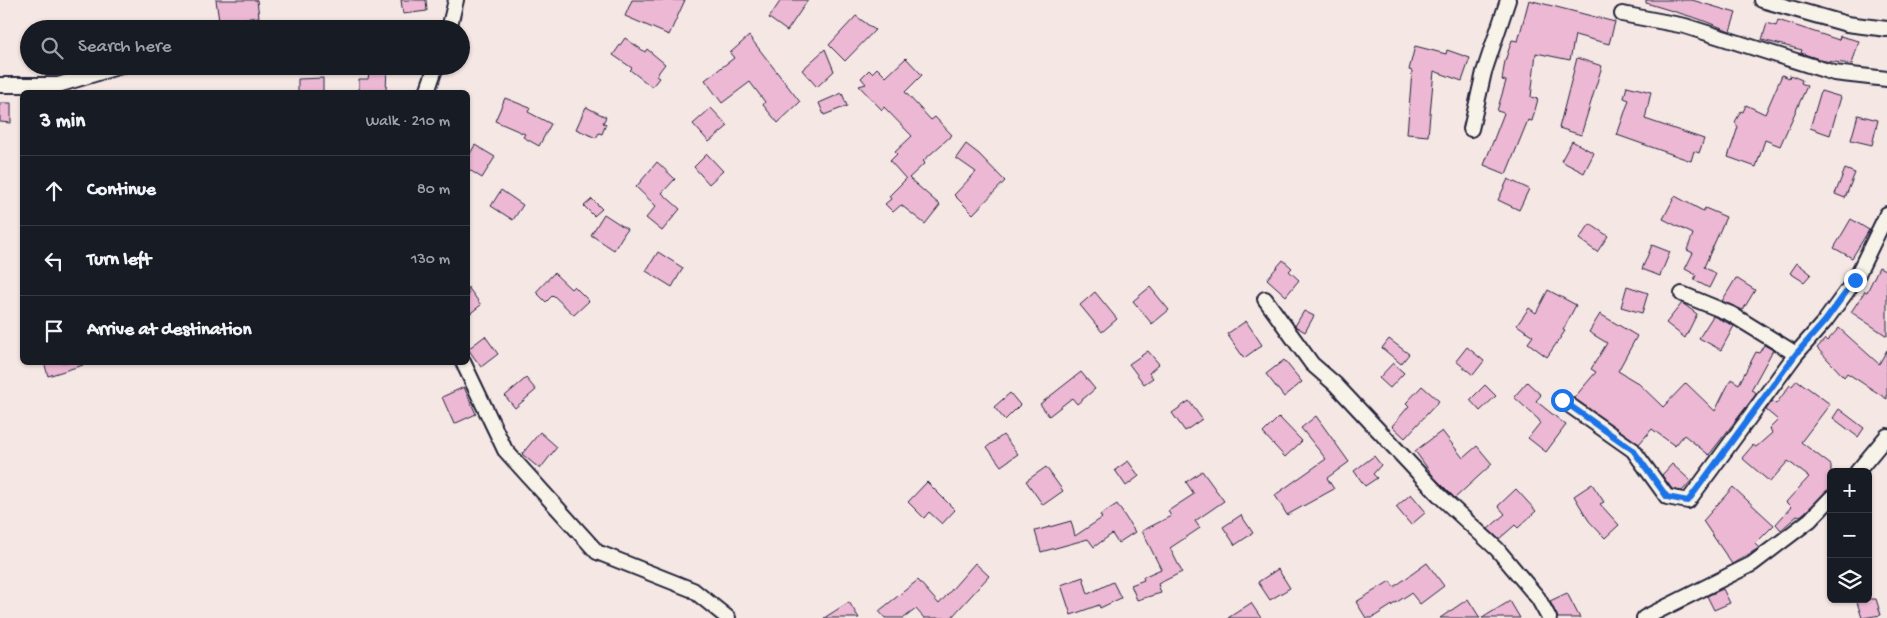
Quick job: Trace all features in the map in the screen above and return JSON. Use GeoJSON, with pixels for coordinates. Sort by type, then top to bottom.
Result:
{"type":"FeatureCollection","features":[{"type":"Feature","properties":{"kind":"street"},"geometry":{"type":"LineString","coordinates":[[451,20],[456,0]]}},
{"type":"Feature","properties":{"kind":"street"},"geometry":{"type":"LineString","coordinates":[[1471,129],[1484,72],[1508,0]]}},
{"type":"Feature","properties":{"kind":"street"},"geometry":{"type":"LineString","coordinates":[[1762,0],[1847,24],[1887,29]]}},
{"type":"Feature","properties":{"kind":"street"},"geometry":{"type":"LineString","coordinates":[[1622,14],[1685,26],[1834,73],[1887,79]]}},
{"type":"Feature","properties":{"kind":"street"},"geometry":{"type":"LineString","coordinates":[[0,85],[58,85],[91,75]]}},
{"type":"Feature","properties":{"kind":"street"},"geometry":{"type":"LineString","coordinates":[[428,90],[433,75]]}},
{"type":"Feature","properties":{"kind":"street"},"geometry":{"type":"LineString","coordinates":[[1562,400],[1633,450],[1667,497],[1688,501],[1796,354],[1825,321],[1855,280],[1887,214]]}},
{"type":"Feature","properties":{"kind":"street"},"geometry":{"type":"LineString","coordinates":[[1682,294],[1731,314],[1796,354]]}},
{"type":"Feature","properties":{"kind":"street"},"geometry":{"type":"LineString","coordinates":[[1265,299],[1312,364],[1335,384],[1441,497],[1497,549],[1538,598],[1549,618]]}},
{"type":"Feature","properties":{"kind":"street"},"geometry":{"type":"LineString","coordinates":[[464,365],[506,450],[597,552],[693,590],[728,618]]}},
{"type":"Feature","properties":{"kind":"street"},"geometry":{"type":"LineString","coordinates":[[1859,468],[1887,436]]}},
{"type":"Feature","properties":{"kind":"street"},"geometry":{"type":"LineString","coordinates":[[1644,618],[1752,564],[1810,520],[1827,502]]}},
{"type":"Feature","properties":{"kind":"building"},"geometry":{"type":"Polygon","coordinates":[[[216,0],[257,0],[259,17],[219,20],[216,0]]]}},
{"type":"Feature","properties":{"kind":"building"},"geometry":{"type":"Polygon","coordinates":[[[401,0],[426,0],[427,11],[403,14],[401,0]]]}},
{"type":"Feature","properties":{"kind":"building"},"geometry":{"type":"Polygon","coordinates":[[[632,0],[685,0],[669,35],[625,16],[632,0]]]}},
{"type":"Feature","properties":{"kind":"building"},"geometry":{"type":"Polygon","coordinates":[[[781,0],[808,0],[787,31],[769,18],[781,0]]]}},
{"type":"Feature","properties":{"kind":"building"},"geometry":{"type":"Polygon","coordinates":[[[1529,0],[1615,22],[1609,44],[1575,35],[1570,60],[1536,53],[1531,97],[1538,99],[1532,121],[1528,120],[1506,174],[1484,165],[1504,113],[1497,111],[1506,81],[1502,80],[1505,61],[1512,40],[1518,41],[1529,0]]]}},
{"type":"Feature","properties":{"kind":"building"},"geometry":{"type":"Polygon","coordinates":[[[1646,0],[1692,0],[1736,13],[1730,31],[1699,19],[1646,3],[1646,0]]]}},
{"type":"Feature","properties":{"kind":"building"},"geometry":{"type":"Polygon","coordinates":[[[856,16],[875,30],[845,61],[829,45],[856,16]]]}},
{"type":"Feature","properties":{"kind":"building"},"geometry":{"type":"Polygon","coordinates":[[[1778,20],[1839,40],[1840,36],[1859,41],[1852,64],[1825,61],[1801,53],[1802,50],[1762,40],[1767,23],[1776,26],[1778,20]]]}},
{"type":"Feature","properties":{"kind":"building"},"geometry":{"type":"Polygon","coordinates":[[[749,36],[800,102],[778,123],[763,105],[765,102],[750,82],[722,103],[705,80],[734,58],[730,53],[749,36]]]}},
{"type":"Feature","properties":{"kind":"building"},"geometry":{"type":"Polygon","coordinates":[[[625,38],[645,52],[647,49],[665,64],[656,76],[659,78],[652,87],[630,70],[632,68],[613,55],[625,38]]]}},
{"type":"Feature","properties":{"kind":"building"},"geometry":{"type":"Polygon","coordinates":[[[1415,46],[1446,54],[1447,50],[1470,58],[1462,81],[1434,71],[1428,136],[1407,134],[1412,71],[1409,70],[1415,46]]]}},
{"type":"Feature","properties":{"kind":"building"},"geometry":{"type":"Polygon","coordinates":[[[825,49],[834,71],[817,87],[802,70],[825,49]]]}},
{"type":"Feature","properties":{"kind":"building"},"geometry":{"type":"Polygon","coordinates":[[[906,58],[922,75],[905,92],[931,120],[935,117],[952,135],[923,161],[925,163],[909,178],[940,205],[925,224],[901,205],[893,212],[885,204],[891,199],[889,196],[906,179],[890,161],[897,154],[895,152],[912,136],[884,107],[882,110],[859,86],[866,84],[861,78],[869,70],[872,73],[877,68],[886,77],[906,58]]]}},
{"type":"Feature","properties":{"kind":"building"},"geometry":{"type":"Polygon","coordinates":[[[1577,58],[1602,66],[1581,135],[1559,128],[1577,58]]]}},
{"type":"Feature","properties":{"kind":"building"},"geometry":{"type":"Polygon","coordinates":[[[369,75],[387,75],[386,90],[359,90],[359,79],[368,79],[369,75]]]}},
{"type":"Feature","properties":{"kind":"building"},"geometry":{"type":"Polygon","coordinates":[[[1782,75],[1789,78],[1790,75],[1802,80],[1801,83],[1807,86],[1780,146],[1765,140],[1756,167],[1728,157],[1738,127],[1735,122],[1741,111],[1743,112],[1746,105],[1765,114],[1782,75]]]}},
{"type":"Feature","properties":{"kind":"building"},"geometry":{"type":"Polygon","coordinates":[[[323,78],[323,90],[298,90],[298,79],[323,78]]]}},
{"type":"Feature","properties":{"kind":"building"},"geometry":{"type":"Polygon","coordinates":[[[1627,86],[1651,92],[1645,119],[1704,139],[1699,153],[1694,151],[1691,161],[1617,135],[1629,100],[1624,98],[1627,86]]]}},
{"type":"Feature","properties":{"kind":"building"},"geometry":{"type":"Polygon","coordinates":[[[1821,91],[1841,97],[1830,135],[1810,128],[1821,91]]]}},
{"type":"Feature","properties":{"kind":"building"},"geometry":{"type":"Polygon","coordinates":[[[842,93],[847,106],[824,115],[819,103],[842,93]]]}},
{"type":"Feature","properties":{"kind":"building"},"geometry":{"type":"Polygon","coordinates":[[[505,98],[530,108],[528,112],[551,124],[539,146],[523,137],[525,134],[495,121],[505,98]]]}},
{"type":"Feature","properties":{"kind":"building"},"geometry":{"type":"Polygon","coordinates":[[[0,103],[11,103],[11,123],[0,122],[0,103]]]}},
{"type":"Feature","properties":{"kind":"building"},"geometry":{"type":"Polygon","coordinates":[[[586,107],[606,117],[603,123],[606,124],[602,134],[599,133],[596,138],[576,129],[586,107]]]}},
{"type":"Feature","properties":{"kind":"building"},"geometry":{"type":"Polygon","coordinates":[[[711,108],[728,126],[709,142],[693,124],[711,108]]]}},
{"type":"Feature","properties":{"kind":"building"},"geometry":{"type":"Polygon","coordinates":[[[1858,115],[1878,120],[1872,145],[1851,140],[1858,115]]]}},
{"type":"Feature","properties":{"kind":"building"},"geometry":{"type":"Polygon","coordinates":[[[1572,141],[1594,153],[1584,173],[1561,161],[1572,141]]]}},
{"type":"Feature","properties":{"kind":"building"},"geometry":{"type":"Polygon","coordinates":[[[966,144],[979,154],[1005,181],[973,214],[954,195],[976,172],[956,158],[966,144]]]}},
{"type":"Feature","properties":{"kind":"building"},"geometry":{"type":"Polygon","coordinates":[[[475,145],[495,157],[482,178],[470,170],[470,154],[475,145]]]}},
{"type":"Feature","properties":{"kind":"building"},"geometry":{"type":"Polygon","coordinates":[[[707,154],[723,171],[709,184],[694,167],[707,154]]]}},
{"type":"Feature","properties":{"kind":"building"},"geometry":{"type":"Polygon","coordinates":[[[657,162],[675,179],[662,193],[680,209],[662,231],[646,218],[656,206],[636,187],[657,162]]]}},
{"type":"Feature","properties":{"kind":"building"},"geometry":{"type":"Polygon","coordinates":[[[1845,169],[1855,173],[1845,198],[1835,194],[1845,169]]]}},
{"type":"Feature","properties":{"kind":"building"},"geometry":{"type":"Polygon","coordinates":[[[1508,179],[1529,189],[1519,210],[1498,200],[1508,179]]]}},
{"type":"Feature","properties":{"kind":"building"},"geometry":{"type":"Polygon","coordinates":[[[501,190],[523,205],[513,220],[491,206],[501,190]]]}},
{"type":"Feature","properties":{"kind":"building"},"geometry":{"type":"Polygon","coordinates":[[[1675,196],[1703,211],[1705,208],[1726,217],[1704,267],[1716,274],[1709,288],[1694,280],[1696,275],[1685,269],[1693,253],[1687,250],[1693,234],[1663,219],[1675,196]]]}},
{"type":"Feature","properties":{"kind":"building"},"geometry":{"type":"Polygon","coordinates":[[[592,199],[602,209],[594,216],[584,206],[592,199]]]}},
{"type":"Feature","properties":{"kind":"building"},"geometry":{"type":"Polygon","coordinates":[[[604,214],[627,229],[614,250],[591,235],[604,214]]]}},
{"type":"Feature","properties":{"kind":"building"},"geometry":{"type":"Polygon","coordinates":[[[1851,219],[1869,230],[1852,258],[1834,248],[1851,219]]]}},
{"type":"Feature","properties":{"kind":"building"},"geometry":{"type":"Polygon","coordinates":[[[1590,224],[1608,236],[1597,252],[1579,239],[1590,224]]]}},
{"type":"Feature","properties":{"kind":"building"},"geometry":{"type":"Polygon","coordinates":[[[1652,245],[1670,252],[1660,276],[1642,269],[1652,245]]]}},
{"type":"Feature","properties":{"kind":"building"},"geometry":{"type":"Polygon","coordinates":[[[658,252],[683,268],[672,287],[646,271],[658,252]]]}},
{"type":"Feature","properties":{"kind":"building"},"geometry":{"type":"Polygon","coordinates":[[[1283,260],[1292,268],[1289,271],[1299,280],[1286,296],[1267,279],[1283,260]]]}},
{"type":"Feature","properties":{"kind":"building"},"geometry":{"type":"Polygon","coordinates":[[[1797,263],[1811,274],[1804,282],[1790,273],[1797,263]]]}},
{"type":"Feature","properties":{"kind":"building"},"geometry":{"type":"Polygon","coordinates":[[[1879,267],[1887,271],[1887,336],[1851,312],[1865,291],[1867,292],[1879,267]]]}},
{"type":"Feature","properties":{"kind":"building"},"geometry":{"type":"Polygon","coordinates":[[[554,273],[571,289],[574,286],[589,301],[574,315],[553,295],[546,302],[536,292],[554,273]]]}},
{"type":"Feature","properties":{"kind":"building"},"geometry":{"type":"Polygon","coordinates":[[[1736,278],[1755,290],[1743,310],[1722,301],[1736,278]]]}},
{"type":"Feature","properties":{"kind":"building"},"geometry":{"type":"Polygon","coordinates":[[[1627,286],[1648,293],[1642,313],[1621,307],[1627,286]]]}},
{"type":"Feature","properties":{"kind":"building"},"geometry":{"type":"Polygon","coordinates":[[[1150,287],[1169,310],[1152,324],[1133,301],[1150,287]]]}},
{"type":"Feature","properties":{"kind":"building"},"geometry":{"type":"Polygon","coordinates":[[[470,290],[481,305],[470,313],[470,290]]]}},
{"type":"Feature","properties":{"kind":"building"},"geometry":{"type":"Polygon","coordinates":[[[1548,290],[1576,305],[1563,330],[1565,331],[1547,357],[1528,343],[1533,336],[1517,325],[1529,308],[1536,313],[1548,290]]]}},
{"type":"Feature","properties":{"kind":"building"},"geometry":{"type":"Polygon","coordinates":[[[1095,292],[1117,319],[1102,332],[1080,305],[1095,292]]]}},
{"type":"Feature","properties":{"kind":"building"},"geometry":{"type":"Polygon","coordinates":[[[1682,303],[1697,314],[1685,338],[1666,323],[1682,303]]]}},
{"type":"Feature","properties":{"kind":"building"},"geometry":{"type":"Polygon","coordinates":[[[1304,311],[1314,316],[1305,332],[1295,326],[1304,311]]]}},
{"type":"Feature","properties":{"kind":"building"},"geometry":{"type":"Polygon","coordinates":[[[1600,314],[1637,336],[1618,371],[1638,383],[1663,407],[1686,383],[1715,411],[1731,379],[1739,384],[1756,352],[1759,353],[1764,345],[1773,350],[1751,390],[1757,393],[1709,455],[1684,435],[1675,446],[1652,429],[1639,444],[1574,398],[1596,372],[1591,369],[1607,343],[1589,332],[1600,314]]]}},
{"type":"Feature","properties":{"kind":"building"},"geometry":{"type":"Polygon","coordinates":[[[1713,316],[1734,326],[1721,350],[1699,338],[1713,316]]]}},
{"type":"Feature","properties":{"kind":"building"},"geometry":{"type":"Polygon","coordinates":[[[1246,321],[1262,345],[1244,358],[1227,334],[1246,321]]]}},
{"type":"Feature","properties":{"kind":"building"},"geometry":{"type":"Polygon","coordinates":[[[1839,328],[1879,364],[1887,350],[1887,399],[1847,373],[1844,377],[1817,348],[1825,339],[1827,341],[1839,328]]]}},
{"type":"Feature","properties":{"kind":"building"},"geometry":{"type":"Polygon","coordinates":[[[485,336],[498,354],[481,367],[470,352],[470,347],[485,336]]]}},
{"type":"Feature","properties":{"kind":"building"},"geometry":{"type":"Polygon","coordinates":[[[1389,339],[1409,354],[1401,364],[1382,348],[1389,339]]]}},
{"type":"Feature","properties":{"kind":"building"},"geometry":{"type":"Polygon","coordinates":[[[1467,347],[1484,361],[1473,375],[1456,361],[1467,347]]]}},
{"type":"Feature","properties":{"kind":"building"},"geometry":{"type":"Polygon","coordinates":[[[1148,351],[1159,364],[1149,373],[1153,378],[1144,384],[1129,364],[1148,351]]]}},
{"type":"Feature","properties":{"kind":"building"},"geometry":{"type":"Polygon","coordinates":[[[1284,360],[1302,382],[1284,397],[1266,374],[1284,360]]]}},
{"type":"Feature","properties":{"kind":"building"},"geometry":{"type":"Polygon","coordinates":[[[1393,363],[1404,373],[1390,388],[1379,378],[1393,363]]]}},
{"type":"Feature","properties":{"kind":"building"},"geometry":{"type":"Polygon","coordinates":[[[45,365],[83,365],[48,376],[45,365]]]}},
{"type":"Feature","properties":{"kind":"building"},"geometry":{"type":"Polygon","coordinates":[[[1081,372],[1095,389],[1077,404],[1072,398],[1049,416],[1040,404],[1081,372]]]}},
{"type":"Feature","properties":{"kind":"building"},"geometry":{"type":"Polygon","coordinates":[[[526,378],[536,390],[515,408],[505,396],[526,378]]]}},
{"type":"Feature","properties":{"kind":"building"},"geometry":{"type":"Polygon","coordinates":[[[1797,380],[1830,404],[1801,442],[1831,465],[1831,468],[1827,468],[1827,493],[1781,530],[1776,524],[1791,507],[1786,502],[1809,477],[1788,461],[1770,482],[1742,458],[1753,445],[1756,447],[1772,433],[1770,428],[1778,420],[1766,410],[1772,401],[1776,404],[1790,385],[1792,386],[1797,380]]]}},
{"type":"Feature","properties":{"kind":"building"},"geometry":{"type":"Polygon","coordinates":[[[1527,382],[1541,395],[1536,401],[1566,425],[1546,452],[1528,438],[1540,423],[1539,420],[1514,397],[1527,382]]]}},
{"type":"Feature","properties":{"kind":"building"},"geometry":{"type":"Polygon","coordinates":[[[1485,385],[1496,396],[1480,411],[1470,400],[1485,385]]]}},
{"type":"Feature","properties":{"kind":"building"},"geometry":{"type":"Polygon","coordinates":[[[1422,386],[1439,401],[1405,438],[1392,426],[1409,406],[1406,403],[1422,386]]]}},
{"type":"Feature","properties":{"kind":"building"},"geometry":{"type":"Polygon","coordinates":[[[464,387],[476,414],[454,424],[442,397],[464,387]]]}},
{"type":"Feature","properties":{"kind":"building"},"geometry":{"type":"Polygon","coordinates":[[[1010,393],[1020,405],[1005,420],[994,407],[1010,393]]]}},
{"type":"Feature","properties":{"kind":"building"},"geometry":{"type":"Polygon","coordinates":[[[1189,401],[1202,419],[1185,431],[1172,413],[1189,401]]]}},
{"type":"Feature","properties":{"kind":"building"},"geometry":{"type":"Polygon","coordinates":[[[1839,409],[1864,428],[1858,437],[1833,418],[1839,409]]]}},
{"type":"Feature","properties":{"kind":"building"},"geometry":{"type":"Polygon","coordinates":[[[1316,416],[1349,462],[1327,478],[1334,489],[1287,515],[1275,495],[1326,459],[1301,428],[1316,416]]]}},
{"type":"Feature","properties":{"kind":"building"},"geometry":{"type":"Polygon","coordinates":[[[1279,417],[1302,441],[1285,457],[1263,433],[1279,417]]]}},
{"type":"Feature","properties":{"kind":"building"},"geometry":{"type":"Polygon","coordinates":[[[1442,431],[1463,458],[1477,446],[1492,464],[1455,498],[1434,477],[1415,451],[1442,431]]]}},
{"type":"Feature","properties":{"kind":"building"},"geometry":{"type":"Polygon","coordinates":[[[540,432],[557,447],[540,469],[522,454],[540,432]]]}},
{"type":"Feature","properties":{"kind":"building"},"geometry":{"type":"Polygon","coordinates":[[[1003,435],[1018,454],[1001,466],[987,447],[1003,435]]]}},
{"type":"Feature","properties":{"kind":"building"},"geometry":{"type":"Polygon","coordinates":[[[1374,456],[1381,465],[1373,474],[1377,478],[1365,486],[1354,471],[1374,456]]]}},
{"type":"Feature","properties":{"kind":"building"},"geometry":{"type":"Polygon","coordinates":[[[1128,461],[1139,476],[1126,486],[1115,470],[1128,461]]]}},
{"type":"Feature","properties":{"kind":"building"},"geometry":{"type":"Polygon","coordinates":[[[1672,464],[1691,481],[1682,491],[1672,489],[1662,475],[1672,464]]]}},
{"type":"Feature","properties":{"kind":"building"},"geometry":{"type":"Polygon","coordinates":[[[1046,467],[1063,491],[1043,505],[1026,481],[1046,467]]]}},
{"type":"Feature","properties":{"kind":"building"},"geometry":{"type":"Polygon","coordinates":[[[1202,471],[1224,501],[1195,521],[1200,528],[1170,548],[1182,572],[1158,584],[1161,593],[1137,600],[1131,585],[1144,580],[1143,577],[1161,569],[1142,531],[1171,516],[1168,511],[1194,494],[1186,482],[1202,471]]]}},
{"type":"Feature","properties":{"kind":"building"},"geometry":{"type":"Polygon","coordinates":[[[927,482],[955,510],[942,524],[929,512],[924,518],[908,502],[927,482]]]}},
{"type":"Feature","properties":{"kind":"building"},"geometry":{"type":"Polygon","coordinates":[[[1592,484],[1604,502],[1600,504],[1619,525],[1605,538],[1589,521],[1574,496],[1592,484]]]}},
{"type":"Feature","properties":{"kind":"building"},"geometry":{"type":"Polygon","coordinates":[[[1733,487],[1774,525],[1755,544],[1759,548],[1732,564],[1703,521],[1733,487]]]}},
{"type":"Feature","properties":{"kind":"building"},"geometry":{"type":"Polygon","coordinates":[[[1516,489],[1536,511],[1518,528],[1515,525],[1499,539],[1488,529],[1505,514],[1498,506],[1516,489]]]}},
{"type":"Feature","properties":{"kind":"building"},"geometry":{"type":"Polygon","coordinates":[[[1411,494],[1426,512],[1411,525],[1396,507],[1411,494]]]}},
{"type":"Feature","properties":{"kind":"building"},"geometry":{"type":"Polygon","coordinates":[[[1117,504],[1135,532],[1118,543],[1112,534],[1094,547],[1088,539],[1041,552],[1035,531],[1071,521],[1075,536],[1102,518],[1100,515],[1117,504]]]}},
{"type":"Feature","properties":{"kind":"building"},"geometry":{"type":"Polygon","coordinates":[[[1241,515],[1253,533],[1235,545],[1223,527],[1241,515]]]}},
{"type":"Feature","properties":{"kind":"building"},"geometry":{"type":"Polygon","coordinates":[[[975,563],[989,576],[951,618],[924,618],[916,609],[904,618],[885,618],[879,611],[918,580],[939,604],[975,563]]]}},
{"type":"Feature","properties":{"kind":"building"},"geometry":{"type":"Polygon","coordinates":[[[1427,563],[1444,586],[1420,604],[1411,593],[1372,618],[1366,618],[1356,602],[1390,581],[1394,587],[1427,563]]]}},
{"type":"Feature","properties":{"kind":"building"},"geometry":{"type":"Polygon","coordinates":[[[1278,569],[1290,588],[1270,600],[1258,582],[1278,569]]]}},
{"type":"Feature","properties":{"kind":"building"},"geometry":{"type":"Polygon","coordinates":[[[1083,577],[1088,594],[1113,582],[1121,598],[1100,608],[1099,605],[1071,615],[1061,585],[1083,577]]]}},
{"type":"Feature","properties":{"kind":"building"},"geometry":{"type":"Polygon","coordinates":[[[1723,589],[1730,603],[1714,610],[1707,596],[1723,589]]]}},
{"type":"Feature","properties":{"kind":"building"},"geometry":{"type":"Polygon","coordinates":[[[1567,593],[1580,618],[1558,618],[1550,601],[1567,593]]]}},
{"type":"Feature","properties":{"kind":"building"},"geometry":{"type":"Polygon","coordinates":[[[1468,599],[1480,618],[1440,618],[1468,599]]]}},
{"type":"Feature","properties":{"kind":"building"},"geometry":{"type":"Polygon","coordinates":[[[1872,599],[1876,599],[1881,615],[1862,618],[1857,603],[1872,603],[1872,599]]]}},
{"type":"Feature","properties":{"kind":"building"},"geometry":{"type":"Polygon","coordinates":[[[1510,601],[1520,618],[1482,618],[1510,601]]]}},
{"type":"Feature","properties":{"kind":"building"},"geometry":{"type":"Polygon","coordinates":[[[849,602],[859,618],[824,618],[849,602]]]}},
{"type":"Feature","properties":{"kind":"building"},"geometry":{"type":"Polygon","coordinates":[[[1251,603],[1261,618],[1228,618],[1251,603]]]}},
{"type":"Feature","properties":{"kind":"route"},"geometry":{"type":"LineString","coordinates":[[1562,400],[1633,450],[1667,497],[1688,501],[1796,354],[1825,321],[1855,280]]}}]}
